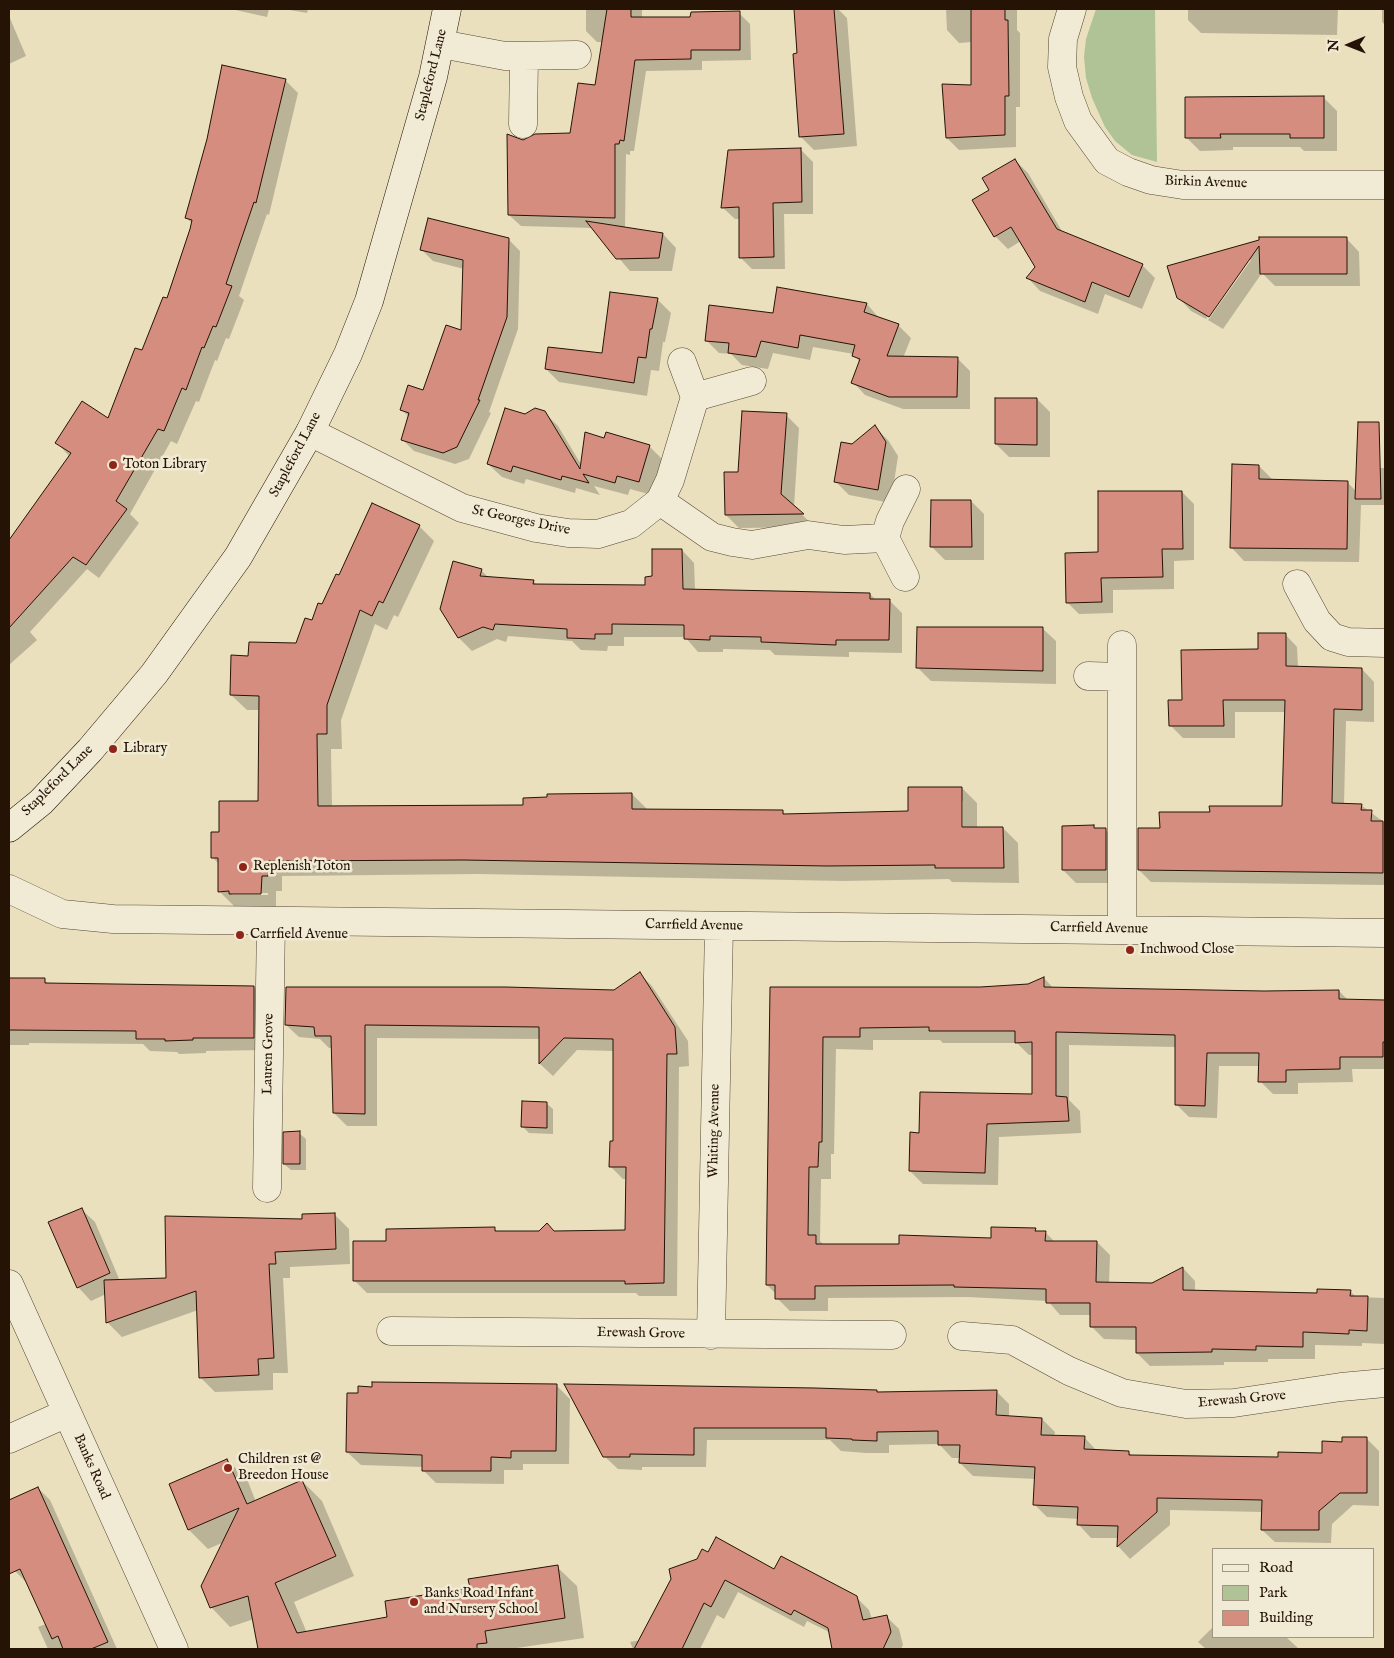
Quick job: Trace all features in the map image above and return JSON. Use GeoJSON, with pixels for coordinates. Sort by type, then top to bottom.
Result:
{"type":"FeatureCollection","features":[{"type":"Feature","properties":{"kind":"street","name":"Stapleford Lane"},"geometry":{"type":"LineString","coordinates":[[9,828],[41,802],[90,750],[171,653],[248,541],[310,432],[348,354],[369,301],[441,44],[447,9]]}},
{"type":"Feature","properties":{"kind":"street","name":"Birkin Avenue"},"geometry":{"type":"LineString","coordinates":[[1072,9],[1064,38],[1062,67],[1069,97],[1078,121],[1107,161],[1128,172],[1151,180],[1183,185],[1385,185]]}},
{"type":"Feature","properties":{"kind":"street"},"geometry":{"type":"LineString","coordinates":[[441,44],[491,54],[524,57],[577,55]]}},
{"type":"Feature","properties":{"kind":"street"},"geometry":{"type":"LineString","coordinates":[[523,124],[524,57]]}},
{"type":"Feature","properties":{"kind":"street"},"geometry":{"type":"LineString","coordinates":[[682,362],[695,396],[752,380]]}},
{"type":"Feature","properties":{"kind":"street","name":"St Georges Drive"},"geometry":{"type":"LineString","coordinates":[[310,432],[454,505],[486,516],[536,528],[568,533],[598,534],[631,524],[660,501],[670,480],[695,396]]}},
{"type":"Feature","properties":{"kind":"street"},"geometry":{"type":"LineString","coordinates":[[905,577],[885,538],[890,521],[906,489]]}},
{"type":"Feature","properties":{"kind":"street"},"geometry":{"type":"LineString","coordinates":[[660,501],[712,537],[732,542],[752,545],[808,535],[844,540],[885,538]]}},
{"type":"Feature","properties":{"kind":"street"},"geometry":{"type":"LineString","coordinates":[[1297,584],[1317,621],[1332,637],[1348,642],[1385,643]]}},
{"type":"Feature","properties":{"kind":"street"},"geometry":{"type":"LineString","coordinates":[[1122,645],[1122,930]]}},
{"type":"Feature","properties":{"kind":"street"},"geometry":{"type":"LineString","coordinates":[[1088,676],[1122,676]]}},
{"type":"Feature","properties":{"kind":"street","name":"Carrfield Avenue"},"geometry":{"type":"LineString","coordinates":[[9,889],[62,914],[113,919],[1385,933]]}},
{"type":"Feature","properties":{"kind":"street","name":"Lauren Grove"},"geometry":{"type":"LineString","coordinates":[[267,1188],[271,921]]}},
{"type":"Feature","properties":{"kind":"street","name":"Whiting Avenue"},"geometry":{"type":"LineString","coordinates":[[711,1335],[719,926]]}},
{"type":"Feature","properties":{"kind":"street","name":"Banks Road"},"geometry":{"type":"LineString","coordinates":[[9,1284],[174,1649]]}},
{"type":"Feature","properties":{"kind":"street","name":"Erewash Grove"},"geometry":{"type":"LineString","coordinates":[[390,1331],[892,1335]]}},
{"type":"Feature","properties":{"kind":"street","name":"Erewash Grove"},"geometry":{"type":"LineString","coordinates":[[962,1336],[998,1337],[1012,1340],[1069,1371],[1115,1390],[1152,1400],[1186,1404],[1234,1403],[1360,1384],[1385,1384]]}},
{"type":"Feature","properties":{"kind":"street"},"geometry":{"type":"LineString","coordinates":[[9,1439],[67,1412]]}},
{"type":"Feature","properties":{"kind":"green space"},"geometry":{"type":"Polygon","coordinates":[[[1096,9],[1155,9],[1157,162],[1132,155],[1115,141],[1105,127],[1092,98],[1086,78],[1084,57],[1086,39],[1096,9]]]}},
{"type":"Feature","properties":{"kind":"building"},"geometry":{"type":"Polygon","coordinates":[[[607,9],[631,9],[631,17],[690,17],[691,12],[740,11],[740,50],[691,50],[691,59],[635,60],[624,141],[620,140],[619,144],[615,144],[615,218],[508,215],[507,134],[523,140],[535,134],[570,133],[578,83],[595,85],[607,9]]]}},
{"type":"Feature","properties":{"kind":"building"},"geometry":{"type":"Polygon","coordinates":[[[794,9],[834,9],[844,134],[799,137],[793,54],[797,53],[794,9]]]}},
{"type":"Feature","properties":{"kind":"building"},"geometry":{"type":"Polygon","coordinates":[[[971,9],[1005,9],[1005,20],[1008,20],[1009,96],[1005,96],[1005,135],[946,138],[942,84],[971,85],[971,9]]]}},
{"type":"Feature","properties":{"kind":"building"},"geometry":{"type":"Polygon","coordinates":[[[222,65],[286,79],[256,203],[254,202],[226,284],[232,286],[216,327],[213,326],[204,348],[202,347],[186,390],[182,388],[164,431],[158,429],[116,501],[127,509],[86,565],[73,557],[9,628],[9,540],[71,453],[55,443],[82,401],[108,418],[135,348],[142,350],[163,297],[167,298],[190,229],[192,220],[185,218],[207,139],[222,65]]]}},
{"type":"Feature","properties":{"kind":"building"},"geometry":{"type":"Polygon","coordinates":[[[1324,96],[1324,138],[1290,138],[1290,134],[1220,134],[1221,138],[1185,138],[1185,97],[1324,96]]]}},
{"type":"Feature","properties":{"kind":"building"},"geometry":{"type":"Polygon","coordinates":[[[801,148],[802,202],[773,203],[774,257],[739,258],[739,207],[721,208],[728,150],[801,148]]]}},
{"type":"Feature","properties":{"kind":"building"},"geometry":{"type":"Polygon","coordinates":[[[1015,159],[1057,229],[1143,264],[1129,297],[1092,282],[1085,302],[1026,278],[1035,267],[1011,227],[994,237],[972,200],[989,190],[982,178],[1015,159]]]}},
{"type":"Feature","properties":{"kind":"building"},"geometry":{"type":"Polygon","coordinates":[[[428,218],[509,238],[507,317],[478,400],[480,400],[457,447],[443,453],[401,440],[409,413],[400,410],[408,385],[423,390],[446,325],[461,330],[463,260],[420,250],[428,218]]]}},
{"type":"Feature","properties":{"kind":"building"},"geometry":{"type":"Polygon","coordinates":[[[586,221],[663,233],[659,258],[616,259],[586,221]]]}},
{"type":"Feature","properties":{"kind":"building"},"geometry":{"type":"Polygon","coordinates":[[[1259,237],[1347,237],[1347,274],[1260,274],[1259,246],[1209,317],[1177,298],[1167,266],[1259,240],[1259,237]]]}},
{"type":"Feature","properties":{"kind":"building"},"geometry":{"type":"Polygon","coordinates":[[[777,287],[867,303],[864,312],[899,324],[887,356],[958,357],[957,397],[889,397],[851,383],[860,359],[852,356],[855,345],[800,335],[798,348],[761,341],[756,357],[728,353],[729,343],[705,341],[709,305],[773,313],[777,287]]]}},
{"type":"Feature","properties":{"kind":"building"},"geometry":{"type":"Polygon","coordinates":[[[610,292],[658,298],[652,329],[650,329],[646,358],[638,357],[634,383],[545,369],[548,347],[602,353],[610,292]]]}},
{"type":"Feature","properties":{"kind":"building"},"geometry":{"type":"Polygon","coordinates":[[[995,398],[1037,398],[1037,445],[995,444],[995,398]]]}},
{"type":"Feature","properties":{"kind":"building"},"geometry":{"type":"Polygon","coordinates":[[[505,408],[525,414],[535,408],[545,411],[580,469],[585,432],[604,438],[606,432],[650,445],[639,482],[617,476],[615,483],[583,474],[589,483],[562,476],[561,480],[513,466],[511,472],[487,464],[505,408]]]}},
{"type":"Feature","properties":{"kind":"building"},"geometry":{"type":"Polygon","coordinates":[[[742,411],[787,413],[781,494],[804,514],[725,515],[724,472],[738,472],[742,411]]]}},
{"type":"Feature","properties":{"kind":"building"},"geometry":{"type":"Polygon","coordinates":[[[1358,422],[1379,422],[1381,499],[1355,499],[1358,422]]]}},
{"type":"Feature","properties":{"kind":"building"},"geometry":{"type":"Polygon","coordinates":[[[875,425],[886,442],[878,490],[834,482],[841,442],[852,444],[875,425]]]}},
{"type":"Feature","properties":{"kind":"building"},"geometry":{"type":"Polygon","coordinates":[[[1232,464],[1259,465],[1259,479],[1348,481],[1347,549],[1230,548],[1232,464]]]}},
{"type":"Feature","properties":{"kind":"building"},"geometry":{"type":"Polygon","coordinates":[[[1098,491],[1182,491],[1183,549],[1162,549],[1163,577],[1101,578],[1102,602],[1066,603],[1065,553],[1098,552],[1098,491]]]}},
{"type":"Feature","properties":{"kind":"building"},"geometry":{"type":"Polygon","coordinates":[[[931,500],[971,500],[972,547],[930,547],[931,500]]]}},
{"type":"Feature","properties":{"kind":"building"},"geometry":{"type":"Polygon","coordinates":[[[372,503],[420,525],[383,603],[379,601],[372,616],[360,610],[327,705],[327,734],[317,734],[318,806],[523,805],[523,798],[547,797],[547,794],[632,793],[632,809],[783,810],[783,814],[908,811],[908,787],[962,787],[962,827],[1003,827],[1004,868],[935,868],[935,865],[827,866],[463,860],[268,861],[268,876],[262,876],[261,894],[229,894],[229,891],[218,892],[218,858],[211,858],[211,832],[219,832],[219,801],[258,801],[259,696],[230,695],[231,655],[248,656],[249,642],[296,643],[305,618],[312,620],[318,603],[322,604],[336,574],[339,575],[372,503]]]}},
{"type":"Feature","properties":{"kind":"building"},"geometry":{"type":"Polygon","coordinates":[[[652,549],[682,549],[683,589],[870,593],[870,599],[890,599],[889,640],[836,640],[836,645],[761,642],[761,637],[710,636],[710,640],[684,639],[684,625],[612,624],[612,634],[595,634],[595,639],[567,638],[567,629],[495,624],[493,630],[483,627],[458,638],[440,609],[453,561],[482,569],[480,576],[534,580],[533,584],[645,585],[645,577],[652,576],[652,549]]]}},
{"type":"Feature","properties":{"kind":"building"},"geometry":{"type":"Polygon","coordinates":[[[917,627],[1043,627],[1043,671],[916,668],[917,627]]]}},
{"type":"Feature","properties":{"kind":"building"},"geometry":{"type":"Polygon","coordinates":[[[1258,633],[1286,633],[1286,666],[1362,668],[1362,710],[1334,709],[1332,803],[1362,804],[1361,810],[1372,810],[1371,821],[1383,821],[1383,873],[1138,870],[1138,828],[1160,828],[1159,812],[1210,812],[1209,806],[1282,806],[1285,700],[1223,700],[1224,726],[1169,726],[1168,700],[1182,700],[1181,650],[1258,649],[1258,633]]]}},
{"type":"Feature","properties":{"kind":"building"},"geometry":{"type":"Polygon","coordinates":[[[1094,825],[1094,828],[1106,828],[1106,870],[1062,870],[1062,826],[1094,825]]]}},
{"type":"Feature","properties":{"kind":"building"},"geometry":{"type":"Polygon","coordinates":[[[640,972],[675,1027],[677,1054],[667,1054],[664,1283],[625,1284],[625,1281],[353,1281],[353,1241],[386,1241],[386,1229],[495,1227],[495,1231],[539,1231],[547,1223],[554,1231],[625,1230],[626,1167],[609,1167],[610,1141],[613,1141],[613,1039],[564,1038],[539,1064],[539,1027],[365,1025],[365,1114],[333,1113],[331,1036],[315,1036],[314,1027],[285,1025],[286,987],[506,987],[614,990],[640,972]]]}},
{"type":"Feature","properties":{"kind":"building"},"geometry":{"type":"Polygon","coordinates":[[[1044,977],[1044,987],[1264,991],[1339,990],[1339,999],[1385,1000],[1383,1057],[1340,1057],[1340,1069],[1286,1070],[1286,1082],[1258,1082],[1259,1053],[1207,1053],[1205,1106],[1175,1105],[1175,1035],[1056,1032],[1056,1096],[1067,1097],[1069,1121],[987,1124],[985,1173],[909,1171],[910,1132],[919,1133],[920,1092],[1032,1094],[1032,1042],[1015,1043],[1015,1031],[929,1031],[929,1027],[860,1028],[860,1037],[823,1037],[822,1142],[819,1142],[818,1167],[809,1167],[808,1235],[816,1235],[816,1244],[899,1244],[899,1235],[991,1238],[991,1227],[1036,1228],[1035,1231],[1046,1231],[1045,1241],[1097,1241],[1096,1282],[1152,1283],[1183,1267],[1183,1290],[1317,1293],[1317,1289],[1351,1290],[1350,1296],[1368,1296],[1367,1331],[1349,1330],[1349,1334],[1303,1332],[1303,1347],[1256,1346],[1256,1350],[1212,1349],[1212,1352],[1136,1353],[1136,1327],[1090,1327],[1090,1303],[1046,1303],[1046,1289],[954,1287],[954,1285],[815,1286],[815,1299],[775,1299],[775,1285],[766,1285],[770,987],[980,987],[1028,984],[1044,977]]]}},
{"type":"Feature","properties":{"kind":"building"},"geometry":{"type":"Polygon","coordinates":[[[9,978],[45,978],[45,983],[254,986],[254,1038],[193,1038],[193,1040],[165,1041],[165,1039],[136,1039],[136,1031],[9,1030],[9,978]]]}},
{"type":"Feature","properties":{"kind":"building"},"geometry":{"type":"Polygon","coordinates":[[[522,1101],[547,1102],[547,1128],[521,1127],[522,1101]]]}},
{"type":"Feature","properties":{"kind":"building"},"geometry":{"type":"Polygon","coordinates":[[[300,1131],[300,1164],[283,1164],[283,1132],[300,1131]]]}},
{"type":"Feature","properties":{"kind":"building"},"geometry":{"type":"Polygon","coordinates":[[[82,1208],[110,1273],[77,1288],[48,1222],[82,1208]]]}},
{"type":"Feature","properties":{"kind":"building"},"geometry":{"type":"Polygon","coordinates":[[[335,1213],[336,1249],[275,1252],[276,1264],[269,1264],[274,1358],[258,1359],[259,1375],[199,1378],[196,1291],[106,1323],[104,1280],[166,1278],[165,1216],[302,1219],[302,1214],[335,1213]]]}},
{"type":"Feature","properties":{"kind":"building"},"geometry":{"type":"Polygon","coordinates":[[[372,1382],[557,1384],[556,1451],[511,1451],[511,1458],[491,1457],[491,1471],[422,1471],[422,1455],[346,1452],[347,1393],[358,1393],[358,1386],[372,1387],[372,1382]]]}},
{"type":"Feature","properties":{"kind":"building"},"geometry":{"type":"Polygon","coordinates":[[[564,1384],[815,1388],[877,1390],[877,1392],[997,1390],[996,1415],[1042,1418],[1041,1435],[1085,1436],[1084,1449],[1129,1451],[1129,1455],[1278,1457],[1278,1452],[1322,1453],[1322,1441],[1342,1442],[1342,1437],[1367,1437],[1367,1493],[1340,1493],[1319,1511],[1319,1530],[1261,1530],[1262,1500],[1157,1498],[1157,1512],[1117,1547],[1118,1526],[1077,1525],[1078,1507],[1033,1505],[1035,1467],[959,1463],[960,1445],[938,1445],[938,1431],[877,1432],[877,1441],[826,1438],[826,1428],[694,1428],[694,1455],[630,1454],[630,1457],[603,1457],[564,1384]]]}},
{"type":"Feature","properties":{"kind":"building"},"geometry":{"type":"Polygon","coordinates":[[[227,1459],[247,1504],[302,1480],[336,1556],[275,1583],[297,1633],[387,1617],[385,1601],[470,1588],[468,1579],[558,1565],[565,1618],[485,1631],[487,1643],[477,1644],[477,1649],[258,1649],[248,1596],[210,1608],[201,1586],[239,1508],[188,1530],[169,1484],[227,1459]]]}},
{"type":"Feature","properties":{"kind":"building"},"geometry":{"type":"Polygon","coordinates":[[[38,1487],[108,1642],[91,1649],[63,1649],[58,1636],[52,1639],[20,1569],[9,1574],[9,1500],[38,1487]]]}},
{"type":"Feature","properties":{"kind":"building"},"geometry":{"type":"Polygon","coordinates":[[[716,1537],[774,1569],[781,1556],[857,1596],[863,1620],[887,1615],[891,1632],[883,1649],[832,1649],[828,1628],[794,1610],[791,1615],[725,1580],[711,1607],[704,1603],[682,1649],[634,1649],[671,1579],[669,1569],[697,1559],[702,1549],[708,1552],[716,1537]]]}},
{"type":"Feature","properties":{"kind":"place","name":"Toton Library"},"geometry":{"type":"Point","coordinates":[113,465]}},
{"type":"Feature","properties":{"kind":"place","name":"Library"},"geometry":{"type":"Point","coordinates":[113,749]}},
{"type":"Feature","properties":{"kind":"place","name":"Replenish Toton"},"geometry":{"type":"Point","coordinates":[243,867]}},
{"type":"Feature","properties":{"kind":"place","name":"Carrfield Avenue"},"geometry":{"type":"Point","coordinates":[240,935]}},
{"type":"Feature","properties":{"kind":"place","name":"Inchwood Close"},"geometry":{"type":"Point","coordinates":[1130,950]}},
{"type":"Feature","properties":{"kind":"place","name":"Children 1st @ Breedon House"},"geometry":{"type":"Point","coordinates":[228,1468]}},
{"type":"Feature","properties":{"kind":"place","name":"Banks Road Infant and Nursery School"},"geometry":{"type":"Point","coordinates":[414,1602]}}]}
